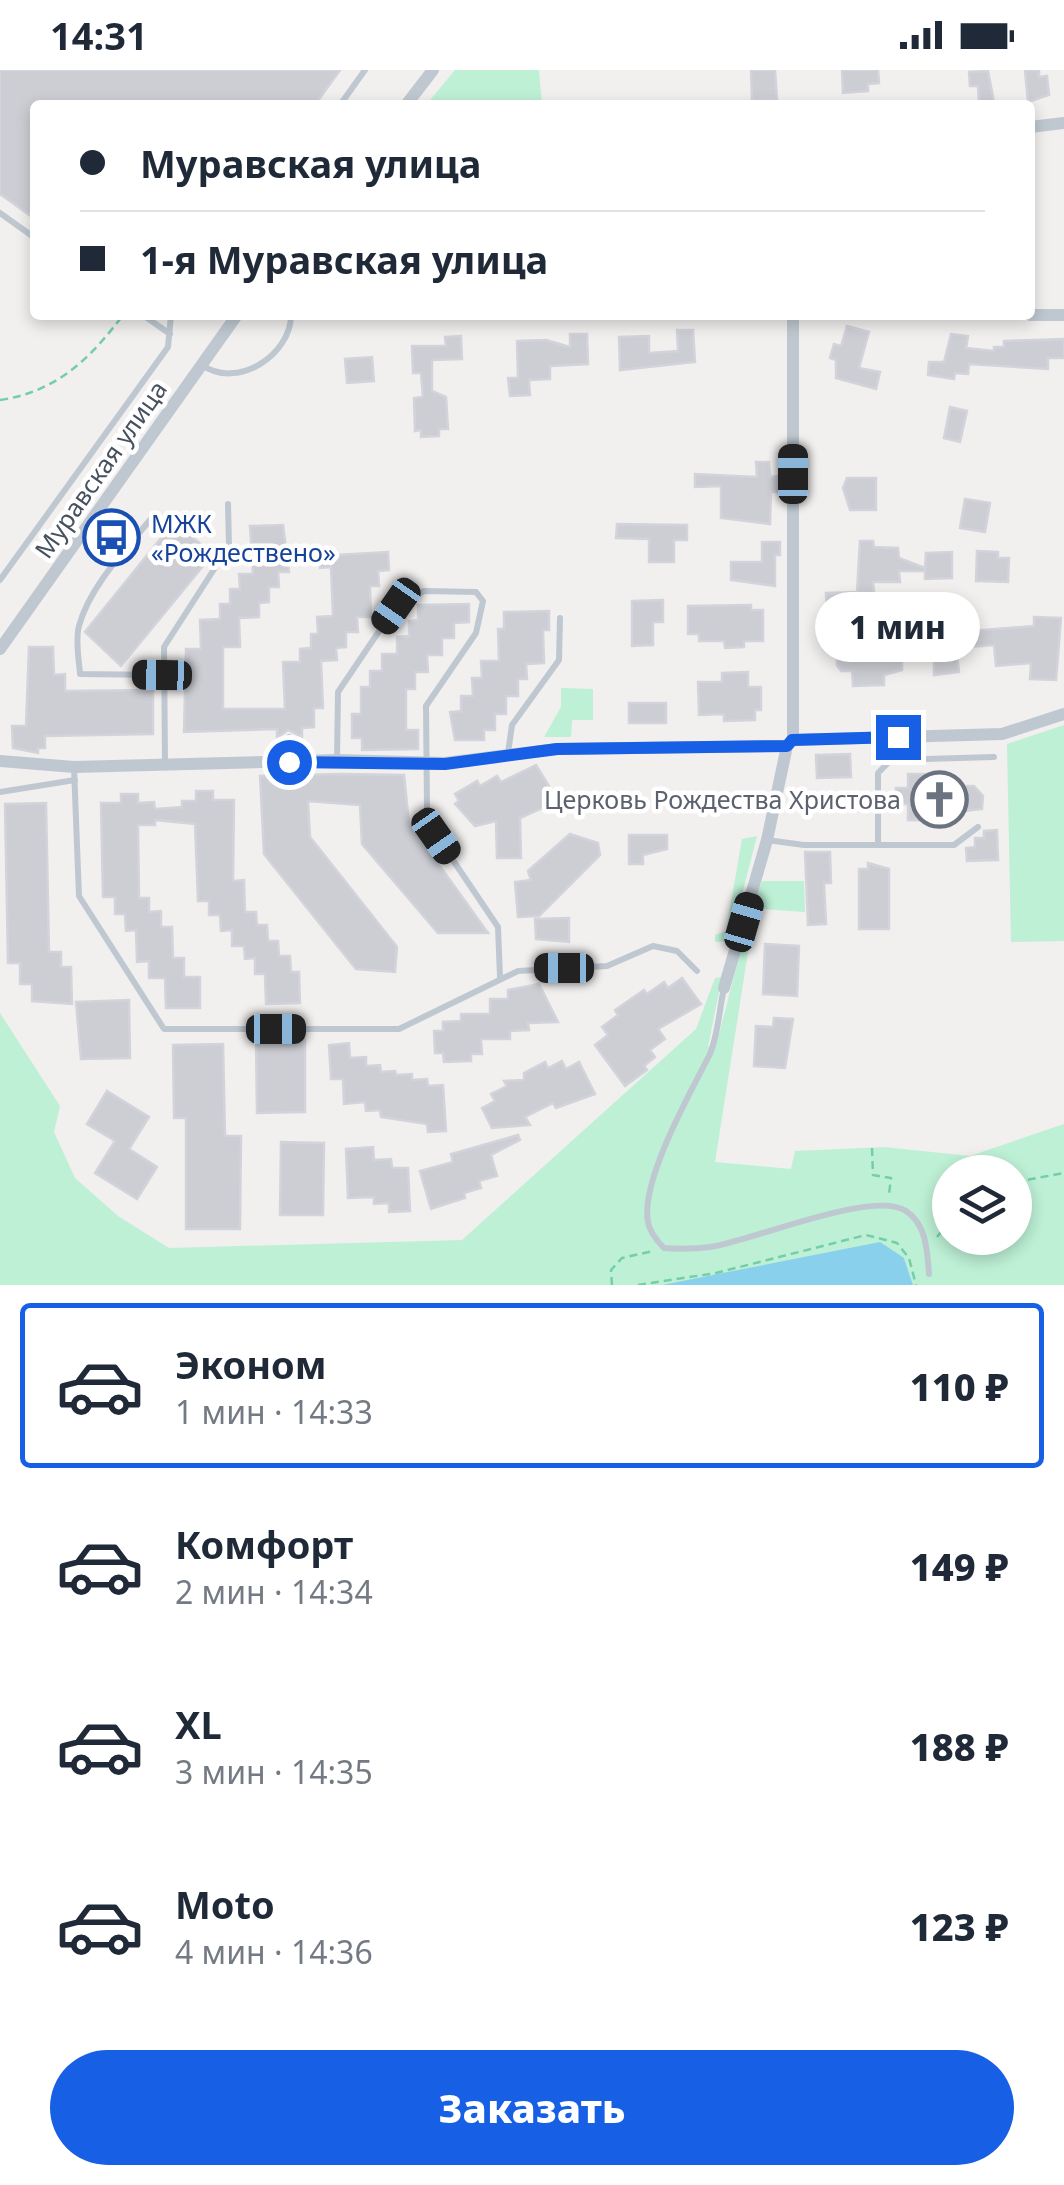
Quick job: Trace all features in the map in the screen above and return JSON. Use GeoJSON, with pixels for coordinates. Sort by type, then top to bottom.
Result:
{"type":"FeatureCollection","features":[{"type":"Feature","properties":{"kind":"street"},"geometry":{"type":"LineString","coordinates":[[410,100],[433,70]]}},
{"type":"Feature","properties":{"kind":"street"},"geometry":{"type":"LineString","coordinates":[[1035,126],[1064,123]]}},
{"type":"Feature","properties":{"kind":"street"},"geometry":{"type":"LineString","coordinates":[[1035,315],[1064,316]]}},
{"type":"Feature","properties":{"kind":"street","name":"Муравская улица"},"geometry":{"type":"LineString","coordinates":[[0,649],[234,320]]}},
{"type":"Feature","properties":{"kind":"street"},"geometry":{"type":"LineString","coordinates":[[724,988],[767,840],[790,743],[793,320]]}},
{"type":"Feature","properties":{"kind":"street"},"geometry":{"type":"LineString","coordinates":[[0,761],[74,773],[165,764],[337,760],[426,763],[508,753],[1002,734],[1064,714]]}},
{"type":"Feature","properties":{"kind":"lane"},"geometry":{"type":"LineString","coordinates":[[344,100],[365,70]]}},
{"type":"Feature","properties":{"kind":"lane"},"geometry":{"type":"LineString","coordinates":[[0,214],[30,235]]}},
{"type":"Feature","properties":{"kind":"lane"},"geometry":{"type":"LineString","coordinates":[[150,320],[170,334]]}},
{"type":"Feature","properties":{"kind":"lane"},"geometry":{"type":"LineString","coordinates":[[0,580],[168,348],[171,320]]}},
{"type":"Feature","properties":{"kind":"lane"},"geometry":{"type":"LineString","coordinates":[[201,364],[213,373],[250,371],[282,346],[291,330],[291,320]]}},
{"type":"Feature","properties":{"kind":"lane"},"geometry":{"type":"LineString","coordinates":[[165,764],[164,647],[170,632],[229,546],[228,504]]}},
{"type":"Feature","properties":{"kind":"lane"},"geometry":{"type":"LineString","coordinates":[[155,514],[104,578],[78,626],[78,643],[80,674],[162,675]]}},
{"type":"Feature","properties":{"kind":"lane"},"geometry":{"type":"LineString","coordinates":[[337,760],[338,692],[396,606],[424,591],[476,592],[483,601],[481,624],[426,706],[426,763],[430,824],[498,927],[500,976]]}},
{"type":"Feature","properties":{"kind":"lane"},"geometry":{"type":"LineString","coordinates":[[508,753],[512,725],[559,660],[560,618]]}},
{"type":"Feature","properties":{"kind":"lane"},"geometry":{"type":"LineString","coordinates":[[289,737],[289,762]]}},
{"type":"Feature","properties":{"kind":"lane"},"geometry":{"type":"LineString","coordinates":[[878,845],[878,773],[891,760],[994,757]]}},
{"type":"Feature","properties":{"kind":"lane"},"geometry":{"type":"LineString","coordinates":[[0,792],[74,773],[79,896],[164,1030],[399,1029],[500,976],[538,968],[607,966],[654,946],[677,951],[698,971]]}},
{"type":"Feature","properties":{"kind":"lane"},"geometry":{"type":"LineString","coordinates":[[767,840],[954,845],[978,827]]}},
{"type":"Feature","properties":{"kind":"lane"},"geometry":{"type":"LineString","coordinates":[[724,988],[710,1054],[670,1133],[651,1198],[647,1220],[664,1248],[712,1246],[888,1205],[916,1220],[927,1250],[930,1274]]}},
{"type":"Feature","properties":{"kind":"path"},"geometry":{"type":"LineString","coordinates":[[0,400],[54,385],[100,346],[120,320]]}},
{"type":"Feature","properties":{"kind":"path"},"geometry":{"type":"LineString","coordinates":[[777,795],[878,796]]}},
{"type":"Feature","properties":{"kind":"path"},"geometry":{"type":"LineString","coordinates":[[872,1148],[873,1175],[891,1178],[888,1205]]}},
{"type":"Feature","properties":{"kind":"path"},"geometry":{"type":"LineString","coordinates":[[1032,1179],[1064,1173]]}},
{"type":"Feature","properties":{"kind":"path"},"geometry":{"type":"LineString","coordinates":[[638,1285],[716,1272],[866,1235],[884,1236],[897,1243],[909,1258],[916,1285]]}},
{"type":"Feature","properties":{"kind":"path"},"geometry":{"type":"LineString","coordinates":[[927,1250],[932,1244]]}},
{"type":"Feature","properties":{"kind":"path"},"geometry":{"type":"LineString","coordinates":[[612,1285],[611,1270],[622,1258],[664,1248]]}},
{"type":"Feature","properties":{"kind":"green space"},"geometry":{"type":"Polygon","coordinates":[[[455,70],[539,70],[542,100],[430,100],[455,70]]]}},
{"type":"Feature","properties":{"kind":"green space"},"geometry":{"type":"Polygon","coordinates":[[[561,688],[593,689],[593,720],[572,720],[571,737],[544,737],[561,707],[561,688]]]}},
{"type":"Feature","properties":{"kind":"green space"},"geometry":{"type":"Polygon","coordinates":[[[1064,725],[1064,941],[1011,942],[1007,744],[1064,725]]]}},
{"type":"Feature","properties":{"kind":"green space"},"geometry":{"type":"Polygon","coordinates":[[[757,836],[730,941],[715,942],[715,935],[726,931],[742,839],[757,836]]]}},
{"type":"Feature","properties":{"kind":"green space"},"geometry":{"type":"Polygon","coordinates":[[[762,881],[804,881],[805,912],[762,909],[754,903],[762,881]]]}},
{"type":"Feature","properties":{"kind":"green space"},"geometry":{"type":"Polygon","coordinates":[[[752,927],[715,1162],[791,1169],[795,1151],[884,1147],[960,1155],[932,1155],[932,1255],[1032,1255],[1032,1155],[973,1155],[1064,1124],[1064,1285],[913,1285],[904,1258],[789,1262],[662,1285],[0,1285],[0,1013],[60,1106],[54,1132],[75,1178],[118,1216],[169,1248],[462,1240],[696,1029],[715,978],[722,977],[708,1047],[716,1046],[746,930],[752,927]]]}},
{"type":"Feature","properties":{"kind":"water"},"geometry":{"type":"Polygon","coordinates":[[[880,1242],[904,1258],[913,1285],[662,1285],[880,1242]]]}},
{"type":"Feature","properties":{"kind":"building"},"geometry":{"type":"Polygon","coordinates":[[[0,70],[340,70],[319,100],[30,100],[30,215],[0,194],[0,70]]]}},
{"type":"Feature","properties":{"kind":"building"},"geometry":{"type":"Polygon","coordinates":[[[751,70],[775,70],[777,99],[752,100],[751,70]]]}},
{"type":"Feature","properties":{"kind":"building"},"geometry":{"type":"Polygon","coordinates":[[[842,70],[878,70],[879,83],[868,84],[868,91],[843,93],[842,70]]]}},
{"type":"Feature","properties":{"kind":"building"},"geometry":{"type":"Polygon","coordinates":[[[1025,70],[1039,70],[1039,77],[1047,76],[1049,95],[1028,100],[1025,70]]]}},
{"type":"Feature","properties":{"kind":"building"},"geometry":{"type":"Polygon","coordinates":[[[988,71],[994,100],[979,100],[978,86],[970,86],[969,72],[988,71]]]}},
{"type":"Feature","properties":{"kind":"building"},"geometry":{"type":"Polygon","coordinates":[[[847,326],[869,332],[859,368],[880,372],[876,389],[836,378],[836,360],[830,358],[834,344],[841,346],[847,326]]]}},
{"type":"Feature","properties":{"kind":"building"},"geometry":{"type":"Polygon","coordinates":[[[677,330],[693,330],[695,362],[620,370],[619,337],[649,336],[649,353],[678,351],[677,330]]]}},
{"type":"Feature","properties":{"kind":"building"},"geometry":{"type":"Polygon","coordinates":[[[570,334],[587,334],[588,364],[550,366],[550,379],[529,380],[530,395],[510,396],[508,378],[518,378],[517,341],[546,340],[570,347],[570,334]]]}},
{"type":"Feature","properties":{"kind":"building"},"geometry":{"type":"Polygon","coordinates":[[[951,334],[968,336],[966,348],[994,351],[994,347],[1004,347],[1004,341],[1064,339],[1064,358],[1048,358],[1048,369],[969,364],[968,374],[955,373],[954,379],[928,375],[929,362],[944,362],[951,334]]]}},
{"type":"Feature","properties":{"kind":"building"},"geometry":{"type":"Polygon","coordinates":[[[461,336],[462,359],[432,360],[432,391],[446,397],[448,429],[439,429],[439,436],[421,437],[421,430],[415,431],[414,398],[423,397],[421,373],[413,373],[412,346],[446,346],[445,337],[461,336]]]}},
{"type":"Feature","properties":{"kind":"building"},"geometry":{"type":"Polygon","coordinates":[[[372,357],[374,381],[347,383],[345,359],[372,357]]]}},
{"type":"Feature","properties":{"kind":"building"},"geometry":{"type":"Polygon","coordinates":[[[950,407],[967,411],[960,442],[944,438],[950,407]]]}},
{"type":"Feature","properties":{"kind":"building"},"geometry":{"type":"Polygon","coordinates":[[[756,462],[769,462],[770,477],[778,476],[779,492],[771,492],[770,524],[721,518],[721,486],[695,487],[695,474],[757,477],[756,462]]]}},
{"type":"Feature","properties":{"kind":"building"},"geometry":{"type":"Polygon","coordinates":[[[847,478],[876,478],[876,510],[850,510],[843,488],[847,478]]]}},
{"type":"Feature","properties":{"kind":"building"},"geometry":{"type":"Polygon","coordinates":[[[965,499],[990,503],[985,532],[960,528],[965,499]]]}},
{"type":"Feature","properties":{"kind":"building"},"geometry":{"type":"Polygon","coordinates":[[[174,522],[213,554],[121,666],[85,632],[174,522]]]}},
{"type":"Feature","properties":{"kind":"building"},"geometry":{"type":"Polygon","coordinates":[[[617,524],[687,525],[687,540],[674,540],[674,562],[649,562],[649,539],[616,538],[617,524]]]}},
{"type":"Feature","properties":{"kind":"building"},"geometry":{"type":"Polygon","coordinates":[[[283,525],[289,572],[278,572],[279,587],[269,587],[269,602],[259,603],[259,617],[239,618],[240,647],[223,647],[223,709],[285,709],[283,662],[300,662],[300,649],[311,648],[311,634],[318,634],[317,617],[333,616],[331,567],[320,568],[319,556],[388,552],[389,570],[378,571],[379,586],[370,586],[371,617],[357,617],[358,632],[346,632],[346,647],[336,648],[337,660],[321,661],[323,708],[314,708],[314,727],[302,728],[302,737],[288,730],[277,738],[277,729],[184,732],[186,649],[201,649],[200,620],[220,619],[220,604],[230,604],[230,589],[240,589],[239,574],[253,574],[250,526],[283,525]]]}},
{"type":"Feature","properties":{"kind":"building"},"geometry":{"type":"Polygon","coordinates":[[[860,541],[873,541],[874,547],[898,548],[899,558],[925,568],[926,553],[952,552],[952,578],[925,579],[925,571],[899,571],[900,582],[873,582],[879,645],[902,651],[902,670],[884,675],[884,685],[853,686],[852,671],[841,671],[837,665],[837,652],[846,652],[846,645],[859,645],[859,621],[827,621],[826,593],[857,592],[860,541]]]}},
{"type":"Feature","properties":{"kind":"building"},"geometry":{"type":"Polygon","coordinates":[[[762,542],[780,542],[780,555],[775,555],[775,586],[731,580],[731,562],[762,562],[762,542]]]}},
{"type":"Feature","properties":{"kind":"building"},"geometry":{"type":"Polygon","coordinates":[[[977,551],[998,552],[998,558],[1009,558],[1008,582],[976,581],[977,551]]]}},
{"type":"Feature","properties":{"kind":"building"},"geometry":{"type":"Polygon","coordinates":[[[663,600],[663,622],[653,622],[653,645],[632,646],[632,601],[663,600]]]}},
{"type":"Feature","properties":{"kind":"building"},"geometry":{"type":"Polygon","coordinates":[[[469,604],[469,622],[454,623],[454,638],[442,638],[442,655],[427,655],[428,672],[415,672],[415,689],[406,689],[406,730],[418,730],[418,749],[362,750],[362,738],[352,738],[352,714],[361,714],[361,687],[370,687],[370,671],[382,671],[382,654],[397,654],[397,637],[409,636],[409,621],[418,620],[418,605],[469,604]]]}},
{"type":"Feature","properties":{"kind":"building"},"geometry":{"type":"Polygon","coordinates":[[[751,605],[751,610],[763,610],[763,641],[744,641],[744,647],[725,648],[724,641],[699,641],[699,634],[688,634],[688,606],[751,605]]]}},
{"type":"Feature","properties":{"kind":"building"},"geometry":{"type":"Polygon","coordinates":[[[549,611],[549,630],[543,630],[544,663],[526,664],[527,679],[518,679],[518,696],[506,696],[506,714],[495,714],[495,730],[484,730],[484,740],[455,740],[450,712],[461,711],[461,696],[473,696],[472,678],[482,678],[481,661],[499,661],[498,629],[504,629],[504,612],[549,611]]]}},
{"type":"Feature","properties":{"kind":"building"},"geometry":{"type":"Polygon","coordinates":[[[1034,617],[1061,618],[1056,680],[1030,679],[1031,663],[996,666],[994,645],[956,648],[959,672],[934,675],[934,634],[1034,626],[1034,617]]]}},
{"type":"Feature","properties":{"kind":"building"},"geometry":{"type":"Polygon","coordinates":[[[29,647],[53,647],[54,675],[65,674],[65,691],[153,690],[153,734],[45,736],[45,748],[38,748],[38,753],[13,748],[12,726],[26,726],[29,647]]]}},
{"type":"Feature","properties":{"kind":"building"},"geometry":{"type":"Polygon","coordinates":[[[748,672],[748,687],[761,687],[761,710],[755,710],[755,720],[724,721],[724,714],[699,715],[698,682],[722,682],[722,673],[748,672]]]}},
{"type":"Feature","properties":{"kind":"building"},"geometry":{"type":"Polygon","coordinates":[[[629,703],[666,703],[666,723],[629,723],[629,703]]]}},
{"type":"Feature","properties":{"kind":"building"},"geometry":{"type":"Polygon","coordinates":[[[850,754],[851,777],[817,778],[816,755],[850,754]]]}},
{"type":"Feature","properties":{"kind":"building"},"geometry":{"type":"Polygon","coordinates":[[[536,765],[558,801],[520,818],[521,858],[497,858],[496,821],[475,826],[455,804],[459,801],[455,794],[477,781],[480,786],[497,776],[501,782],[536,765]]]}},
{"type":"Feature","properties":{"kind":"building","name":"Церковь Рождества Христова"},"geometry":{"type":"Polygon","coordinates":[[[908,774],[945,774],[945,786],[974,786],[983,796],[982,809],[948,813],[947,821],[908,820],[908,804],[895,804],[895,796],[896,788],[908,788],[908,774]]]}},
{"type":"Feature","properties":{"kind":"building"},"geometry":{"type":"Polygon","coordinates":[[[404,775],[409,823],[488,933],[438,933],[362,844],[360,805],[308,801],[310,837],[397,947],[395,972],[356,969],[264,854],[260,776],[404,775]]]}},
{"type":"Feature","properties":{"kind":"building"},"geometry":{"type":"Polygon","coordinates":[[[196,791],[213,791],[213,800],[234,800],[233,881],[244,880],[245,912],[256,912],[257,925],[267,925],[268,941],[278,941],[279,956],[290,956],[291,972],[299,972],[300,1003],[266,1004],[265,974],[255,974],[255,958],[245,959],[244,946],[232,946],[232,930],[221,931],[220,915],[209,915],[209,901],[198,901],[195,824],[155,820],[155,825],[138,825],[139,898],[149,898],[149,912],[161,911],[161,927],[172,927],[173,958],[184,958],[184,977],[200,977],[200,1008],[166,1008],[165,978],[149,978],[149,961],[137,962],[136,930],[126,931],[125,914],[115,914],[115,897],[103,897],[101,803],[121,803],[121,794],[138,794],[138,803],[154,802],[155,809],[182,807],[182,801],[196,801],[196,791]]]}},
{"type":"Feature","properties":{"kind":"building"},"geometry":{"type":"Polygon","coordinates":[[[46,803],[49,952],[61,952],[61,967],[71,967],[72,1004],[32,1001],[32,984],[20,984],[20,963],[8,963],[5,804],[46,803]]]}},
{"type":"Feature","properties":{"kind":"building"},"geometry":{"type":"Polygon","coordinates":[[[997,830],[998,860],[967,861],[966,848],[975,847],[975,838],[984,838],[984,831],[997,830]]]}},
{"type":"Feature","properties":{"kind":"building"},"geometry":{"type":"Polygon","coordinates":[[[570,834],[598,843],[600,855],[539,916],[518,917],[515,882],[531,880],[528,871],[570,834]]]}},
{"type":"Feature","properties":{"kind":"building"},"geometry":{"type":"Polygon","coordinates":[[[629,835],[667,835],[667,849],[643,855],[643,864],[629,864],[629,835]]]}},
{"type":"Feature","properties":{"kind":"building"},"geometry":{"type":"Polygon","coordinates":[[[805,852],[830,852],[831,883],[824,883],[826,924],[808,925],[805,852]]]}},
{"type":"Feature","properties":{"kind":"building"},"geometry":{"type":"Polygon","coordinates":[[[868,863],[889,869],[889,929],[859,929],[859,869],[868,869],[868,863]]]}},
{"type":"Feature","properties":{"kind":"building"},"geometry":{"type":"Polygon","coordinates":[[[569,918],[569,942],[536,939],[535,919],[569,918]]]}},
{"type":"Feature","properties":{"kind":"building"},"geometry":{"type":"Polygon","coordinates":[[[765,944],[799,946],[797,996],[763,994],[765,944]]]}},
{"type":"Feature","properties":{"kind":"building"},"geometry":{"type":"Polygon","coordinates":[[[682,978],[701,1004],[658,1029],[665,1039],[650,1050],[655,1057],[644,1066],[647,1070],[625,1086],[595,1045],[608,1035],[602,1027],[618,1015],[615,1010],[644,990],[647,994],[664,982],[668,988],[682,978]]]}},
{"type":"Feature","properties":{"kind":"building"},"geometry":{"type":"Polygon","coordinates":[[[539,984],[558,1022],[528,1023],[529,1030],[510,1031],[510,1039],[481,1039],[482,1054],[471,1054],[471,1061],[444,1062],[443,1053],[435,1053],[434,1031],[443,1031],[443,1022],[461,1021],[461,1014],[490,1014],[490,999],[508,999],[508,990],[539,984]]]}},
{"type":"Feature","properties":{"kind":"building"},"geometry":{"type":"Polygon","coordinates":[[[129,1000],[130,1058],[81,1059],[76,1002],[129,1000]]]}},
{"type":"Feature","properties":{"kind":"building"},"geometry":{"type":"Polygon","coordinates":[[[774,1018],[793,1019],[785,1068],[754,1066],[756,1026],[773,1027],[774,1018]]]}},
{"type":"Feature","properties":{"kind":"building"},"geometry":{"type":"Polygon","coordinates":[[[256,1039],[305,1039],[305,1112],[257,1113],[256,1039]]]}},
{"type":"Feature","properties":{"kind":"building"},"geometry":{"type":"Polygon","coordinates":[[[349,1043],[350,1058],[366,1057],[366,1066],[380,1065],[381,1072],[395,1071],[396,1075],[412,1074],[412,1080],[427,1079],[428,1086],[443,1085],[446,1131],[428,1132],[427,1124],[381,1117],[380,1110],[366,1111],[365,1102],[344,1104],[343,1079],[331,1079],[329,1045],[349,1043]]]}},
{"type":"Feature","properties":{"kind":"building"},"geometry":{"type":"Polygon","coordinates":[[[223,1044],[225,1136],[241,1136],[240,1229],[186,1229],[186,1118],[174,1118],[173,1045],[223,1044]]]}},
{"type":"Feature","properties":{"kind":"building"},"geometry":{"type":"Polygon","coordinates":[[[562,1061],[566,1069],[579,1062],[595,1094],[556,1108],[553,1103],[525,1117],[530,1125],[492,1128],[482,1108],[495,1101],[491,1094],[507,1086],[504,1081],[524,1080],[524,1073],[545,1062],[548,1068],[562,1061]]]}},
{"type":"Feature","properties":{"kind":"building"},"geometry":{"type":"Polygon","coordinates":[[[107,1091],[149,1117],[129,1149],[157,1167],[137,1199],[95,1173],[115,1141],[87,1124],[107,1091]]]}},
{"type":"Feature","properties":{"kind":"building"},"geometry":{"type":"Polygon","coordinates":[[[518,1135],[520,1140],[491,1155],[497,1176],[479,1181],[481,1188],[464,1193],[465,1198],[431,1209],[420,1171],[453,1162],[451,1154],[518,1135]]]}},
{"type":"Feature","properties":{"kind":"building"},"geometry":{"type":"Polygon","coordinates":[[[281,1142],[324,1143],[323,1215],[280,1215],[281,1142]]]}},
{"type":"Feature","properties":{"kind":"building"},"geometry":{"type":"Polygon","coordinates":[[[373,1147],[374,1160],[391,1159],[392,1168],[408,1168],[410,1211],[389,1212],[389,1203],[374,1204],[374,1197],[348,1198],[346,1149],[373,1147]]]}},
{"type":"Feature","properties":{"kind":"place","name":"МЖК «Рождествено»"},"geometry":{"type":"Point","coordinates":[112,537]}},
{"type":"Feature","properties":{"kind":"place","name":"Церковь Рождества Христова"},"geometry":{"type":"Point","coordinates":[940,799]}},
{"type":"Feature","properties":{"kind":"route"},"geometry":{"type":"LineString","coordinates":[[289,762],[445,764],[557,749],[787,746],[792,740],[898,737]]}}]}
